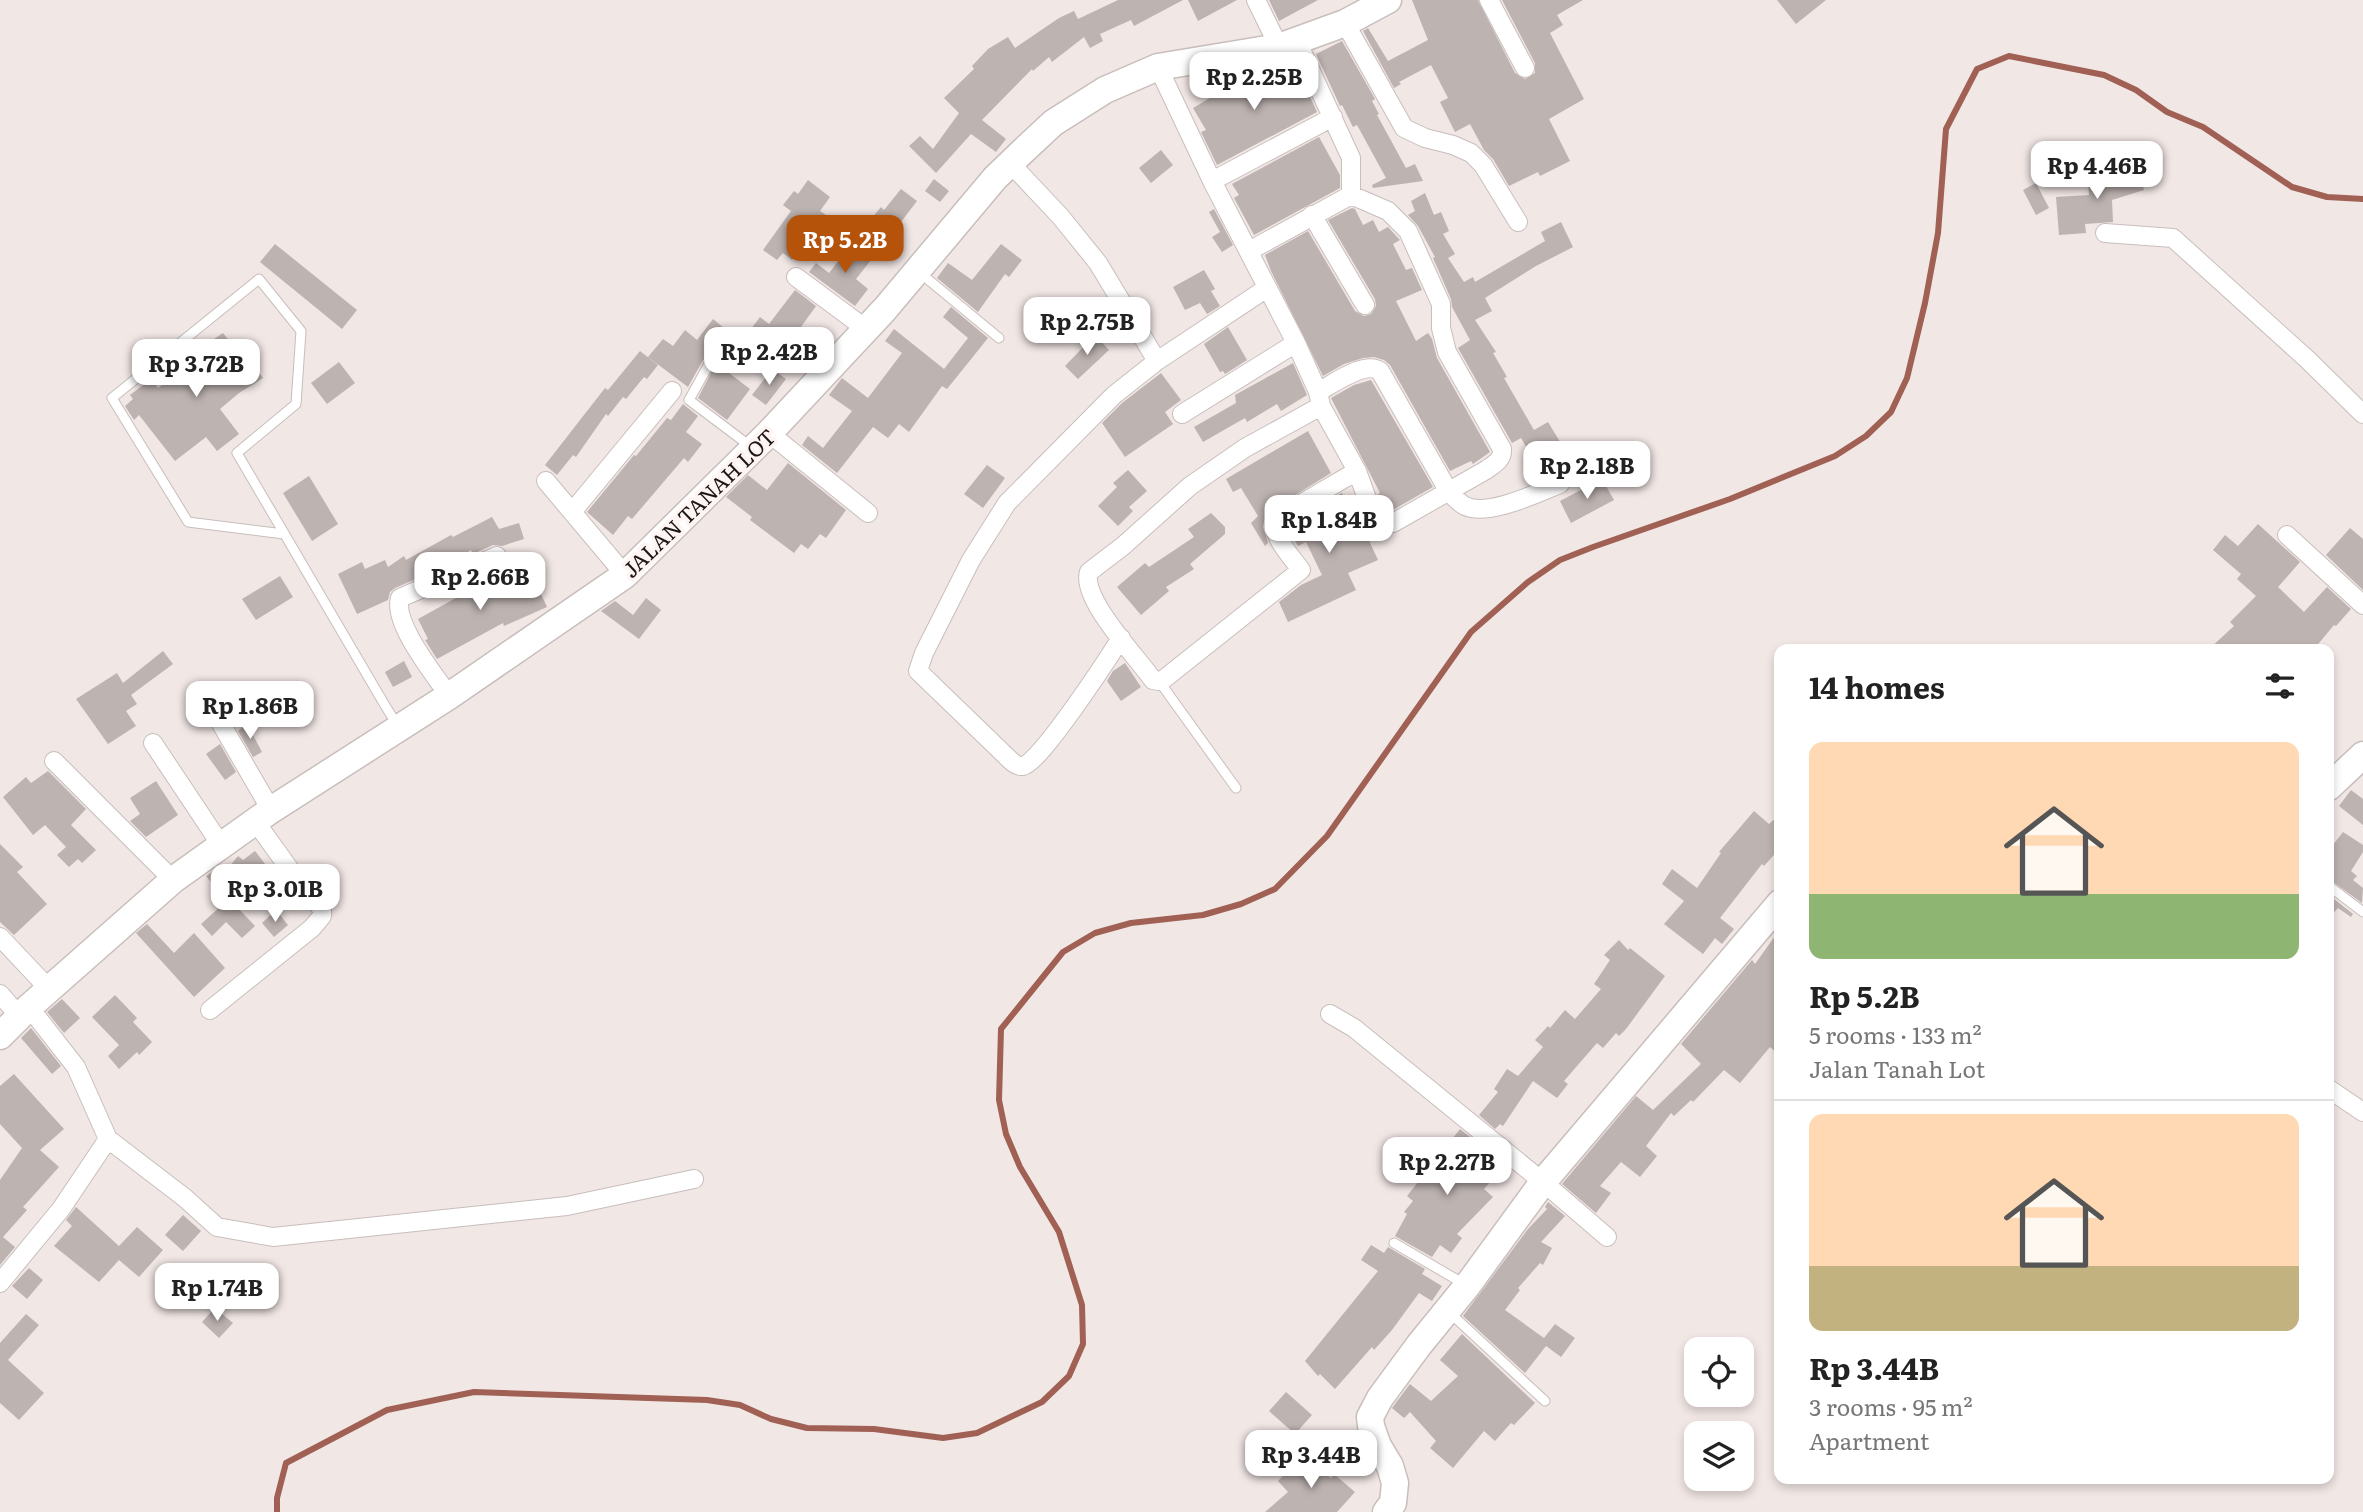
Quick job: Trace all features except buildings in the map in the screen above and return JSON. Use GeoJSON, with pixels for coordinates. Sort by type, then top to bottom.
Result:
{"type":"FeatureCollection","features":[{"type":"Feature","properties":{"kind":"main road","name":"JALAN TANAH LOT"},"geometry":{"type":"LineString","coordinates":[[0,1036],[173,880],[263,816],[449,696],[625,575],[762,441],[918,271],[995,178],[1053,123],[1105,90],[1158,67],[1288,44],[1345,23],[1388,0]]}},
{"type":"Feature","properties":{"kind":"main road"},"geometry":{"type":"LineString","coordinates":[[2334,783],[2363,755]]}},
{"type":"Feature","properties":{"kind":"main road"},"geometry":{"type":"LineString","coordinates":[[1386,1512],[1393,1503],[1395,1483],[1390,1466],[1373,1434],[1370,1417],[1390,1383],[1448,1311],[1543,1182],[1774,910]]}},
{"type":"Feature","properties":{"kind":"street"},"geometry":{"type":"LineString","coordinates":[[1256,0],[1288,44],[1333,117],[1351,158],[1351,195]]}},
{"type":"Feature","properties":{"kind":"street"},"geometry":{"type":"LineString","coordinates":[[1489,0],[1525,68]]}},
{"type":"Feature","properties":{"kind":"street"},"geometry":{"type":"LineString","coordinates":[[1345,23],[1405,128],[1425,138],[1471,153],[1483,165],[1518,222]]}},
{"type":"Feature","properties":{"kind":"street"},"geometry":{"type":"LineString","coordinates":[[1158,67],[1212,181],[1296,343],[1320,399],[1357,471],[1374,518],[1393,523],[1497,462],[1502,449],[1447,352],[1441,328],[1441,304],[1408,231],[1388,211],[1351,195]]}},
{"type":"Feature","properties":{"kind":"street"},"geometry":{"type":"LineString","coordinates":[[1212,181],[1333,117]]}},
{"type":"Feature","properties":{"kind":"street"},"geometry":{"type":"LineString","coordinates":[[1010,164],[1060,216],[1098,263],[1157,360]]}},
{"type":"Feature","properties":{"kind":"street"},"geometry":{"type":"LineString","coordinates":[[1249,251],[1351,195]]}},
{"type":"Feature","properties":{"kind":"street"},"geometry":{"type":"LineString","coordinates":[[1312,215],[1365,305]]}},
{"type":"Feature","properties":{"kind":"street"},"geometry":{"type":"LineString","coordinates":[[2105,233],[2173,238],[2308,360],[2363,414]]}},
{"type":"Feature","properties":{"kind":"street"},"geometry":{"type":"LineString","coordinates":[[796,277],[866,329]]}},
{"type":"Feature","properties":{"kind":"street"},"geometry":{"type":"LineString","coordinates":[[1121,638],[1055,734],[1030,762],[1022,766],[1017,765],[988,739],[918,671],[918,665],[971,560],[1007,503],[1114,395],[1157,360],[1267,288]]}},
{"type":"Feature","properties":{"kind":"street"},"geometry":{"type":"LineString","coordinates":[[1182,415],[1296,343]]}},
{"type":"Feature","properties":{"kind":"street"},"geometry":{"type":"LineString","coordinates":[[1357,471],[1275,519],[1273,527],[1279,539],[1301,570],[1164,679],[1153,680],[1098,611],[1087,584],[1089,572],[1123,546],[1190,486],[1365,367],[1380,371],[1449,492],[1465,506],[1481,509],[1499,506],[1560,484]]}},
{"type":"Feature","properties":{"kind":"street"},"geometry":{"type":"LineString","coordinates":[[572,512],[672,391]]}},
{"type":"Feature","properties":{"kind":"street"},"geometry":{"type":"LineString","coordinates":[[762,441],[868,513]]}},
{"type":"Feature","properties":{"kind":"street"},"geometry":{"type":"LineString","coordinates":[[546,481],[625,575]]}},
{"type":"Feature","properties":{"kind":"street"},"geometry":{"type":"LineString","coordinates":[[2287,535],[2363,605]]}},
{"type":"Feature","properties":{"kind":"street"},"geometry":{"type":"LineString","coordinates":[[449,696],[406,628],[399,614],[398,602],[400,598],[497,555]]}},
{"type":"Feature","properties":{"kind":"street"},"geometry":{"type":"LineString","coordinates":[[211,1010],[313,928],[322,916],[322,909],[296,878],[263,816],[216,715]]}},
{"type":"Feature","properties":{"kind":"street"},"geometry":{"type":"LineString","coordinates":[[153,743],[221,845]]}},
{"type":"Feature","properties":{"kind":"street"},"geometry":{"type":"LineString","coordinates":[[54,761],[173,880]]}},
{"type":"Feature","properties":{"kind":"street"},"geometry":{"type":"LineString","coordinates":[[0,937],[50,990]]}},
{"type":"Feature","properties":{"kind":"street"},"geometry":{"type":"LineString","coordinates":[[0,994],[24,1012],[76,1067],[108,1139],[185,1198],[217,1227],[274,1237],[567,1206],[694,1179]]}},
{"type":"Feature","properties":{"kind":"street"},"geometry":{"type":"LineString","coordinates":[[1330,1014],[1354,1028],[1543,1182],[1606,1237]]}},
{"type":"Feature","properties":{"kind":"street"},"geometry":{"type":"LineString","coordinates":[[2334,1092],[2363,1112]]}},
{"type":"Feature","properties":{"kind":"street"},"geometry":{"type":"LineString","coordinates":[[0,1283],[61,1209],[108,1139]]}},
{"type":"Feature","properties":{"kind":"lane"},"geometry":{"type":"LineString","coordinates":[[918,271],[999,338]]}},
{"type":"Feature","properties":{"kind":"lane"},"geometry":{"type":"LineString","coordinates":[[284,534],[188,522],[112,398],[259,279],[301,331],[296,404],[237,453],[398,728]]}},
{"type":"Feature","properties":{"kind":"lane"},"geometry":{"type":"LineString","coordinates":[[709,364],[690,400],[762,441]]}},
{"type":"Feature","properties":{"kind":"lane"},"geometry":{"type":"LineString","coordinates":[[1158,681],[1236,788]]}},
{"type":"Feature","properties":{"kind":"lane"},"geometry":{"type":"LineString","coordinates":[[2334,890],[2363,912]]}},
{"type":"Feature","properties":{"kind":"lane"},"geometry":{"type":"LineString","coordinates":[[1394,1243],[1467,1286]]}},
{"type":"Feature","properties":{"kind":"lane"},"geometry":{"type":"LineString","coordinates":[[1448,1311],[1545,1401]]}},
{"type":"Feature","properties":{"kind":"waterway"},"geometry":{"type":"LineString","coordinates":[[277,1512],[277,1498],[286,1463],[387,1410],[474,1392],[707,1400],[740,1405],[771,1419],[807,1428],[874,1429],[943,1438],[977,1433],[1042,1402],[1069,1376],[1083,1344],[1082,1305],[1059,1232],[1020,1167],[1006,1134],[999,1100],[1001,1029],[1063,952],[1095,933],[1131,923],[1203,915],[1241,904],[1275,889],[1327,836],[1471,632],[1528,582],[1560,560],[1730,499],[1835,456],[1866,436],[1891,412],[1907,378],[1925,303],[1938,233],[1946,129],[1977,69],[2009,56],[2104,75],[2136,90],[2167,112],[2203,127],[2292,187],[2327,197],[2363,199]]}}]}
